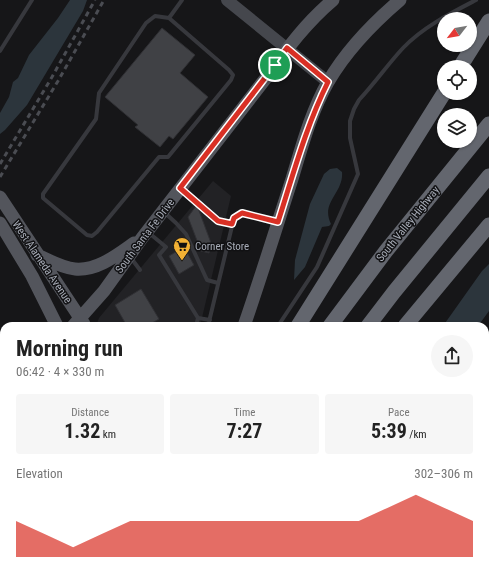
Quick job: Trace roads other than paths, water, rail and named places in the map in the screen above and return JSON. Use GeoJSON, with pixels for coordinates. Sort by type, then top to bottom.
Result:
{"type":"FeatureCollection","features":[{"type":"Feature","properties":{"kind":"highway"},"geometry":{"type":"LineString","coordinates":[[464,60],[489,21]]}},
{"type":"Feature","properties":{"kind":"highway"},"geometry":{"type":"LineString","coordinates":[[301,322],[440,100]]}},
{"type":"Feature","properties":{"kind":"highway","name":"South Valley Highway"},"geometry":{"type":"LineString","coordinates":[[333,322],[391,245],[489,124]]}},
{"type":"Feature","properties":{"kind":"highway"},"geometry":{"type":"LineString","coordinates":[[371,322],[489,176]]}},
{"type":"Feature","properties":{"kind":"highway"},"geometry":{"type":"LineString","coordinates":[[408,322],[489,225]]}},
{"type":"Feature","properties":{"kind":"main road","name":"South Santa Fe Drive"},"geometry":{"type":"LineString","coordinates":[[80,322],[130,256],[144,235],[287,48],[309,22],[332,0]]}},
{"type":"Feature","properties":{"kind":"main road"},"geometry":{"type":"LineString","coordinates":[[245,322],[306,135],[320,98],[336,70],[356,44],[380,17],[400,0]]}},
{"type":"Feature","properties":{"kind":"main road","name":"West Alameda Avenue"},"geometry":{"type":"LineString","coordinates":[[0,198],[78,322]]}},
{"type":"Feature","properties":{"kind":"main road","name":"West Alameda Avenue"},"geometry":{"type":"LineString","coordinates":[[0,223],[32,276],[55,322]]}},
{"type":"Feature","properties":{"kind":"main road"},"geometry":{"type":"LineString","coordinates":[[37,255],[64,266],[75,269],[84,269],[101,264],[122,252],[144,235]]}},
{"type":"Feature","properties":{"kind":"street"},"geometry":{"type":"LineString","coordinates":[[227,0],[328,82]]}},
{"type":"Feature","properties":{"kind":"lane"},"geometry":{"type":"LineString","coordinates":[[0,51],[32,0]]}},
{"type":"Feature","properties":{"kind":"lane"},"geometry":{"type":"LineString","coordinates":[[169,18],[182,0]]}},
{"type":"Feature","properties":{"kind":"lane"},"geometry":{"type":"LineString","coordinates":[[281,322],[316,267],[358,174],[350,138],[350,121],[359,100],[404,47],[420,33],[476,0]]}},
{"type":"Feature","properties":{"kind":"lane"},"geometry":{"type":"LineString","coordinates":[[155,16],[169,18],[233,75],[231,80],[168,157],[160,157],[97,232],[92,236],[87,235],[43,198],[42,194],[96,119],[99,94],[146,23],[155,16]]}},
{"type":"Feature","properties":{"kind":"lane"},"geometry":{"type":"LineString","coordinates":[[180,188],[218,221],[232,224]]}},
{"type":"Feature","properties":{"kind":"lane"},"geometry":{"type":"LineString","coordinates":[[163,211],[186,234],[207,280],[218,283]]}},
{"type":"Feature","properties":{"kind":"lane"},"geometry":{"type":"LineString","coordinates":[[198,318],[210,320],[234,218],[242,213],[278,222]]}},
{"type":"Feature","properties":{"kind":"lane"},"geometry":{"type":"LineString","coordinates":[[144,235],[166,247],[159,255],[198,318],[197,322]]}},
{"type":"Feature","properties":{"kind":"lane"},"geometry":{"type":"LineString","coordinates":[[130,256],[140,270]]}},
{"type":"Feature","properties":{"kind":"railway"},"geometry":{"type":"LineString","coordinates":[[0,164],[52,77],[95,0]]}},
{"type":"Feature","properties":{"kind":"railway"},"geometry":{"type":"LineString","coordinates":[[0,177],[58,81],[104,0]]}},
{"type":"Feature","properties":{"kind":"place","name":"Corner Store"},"geometry":{"type":"Point","coordinates":[182,261]}}]}
